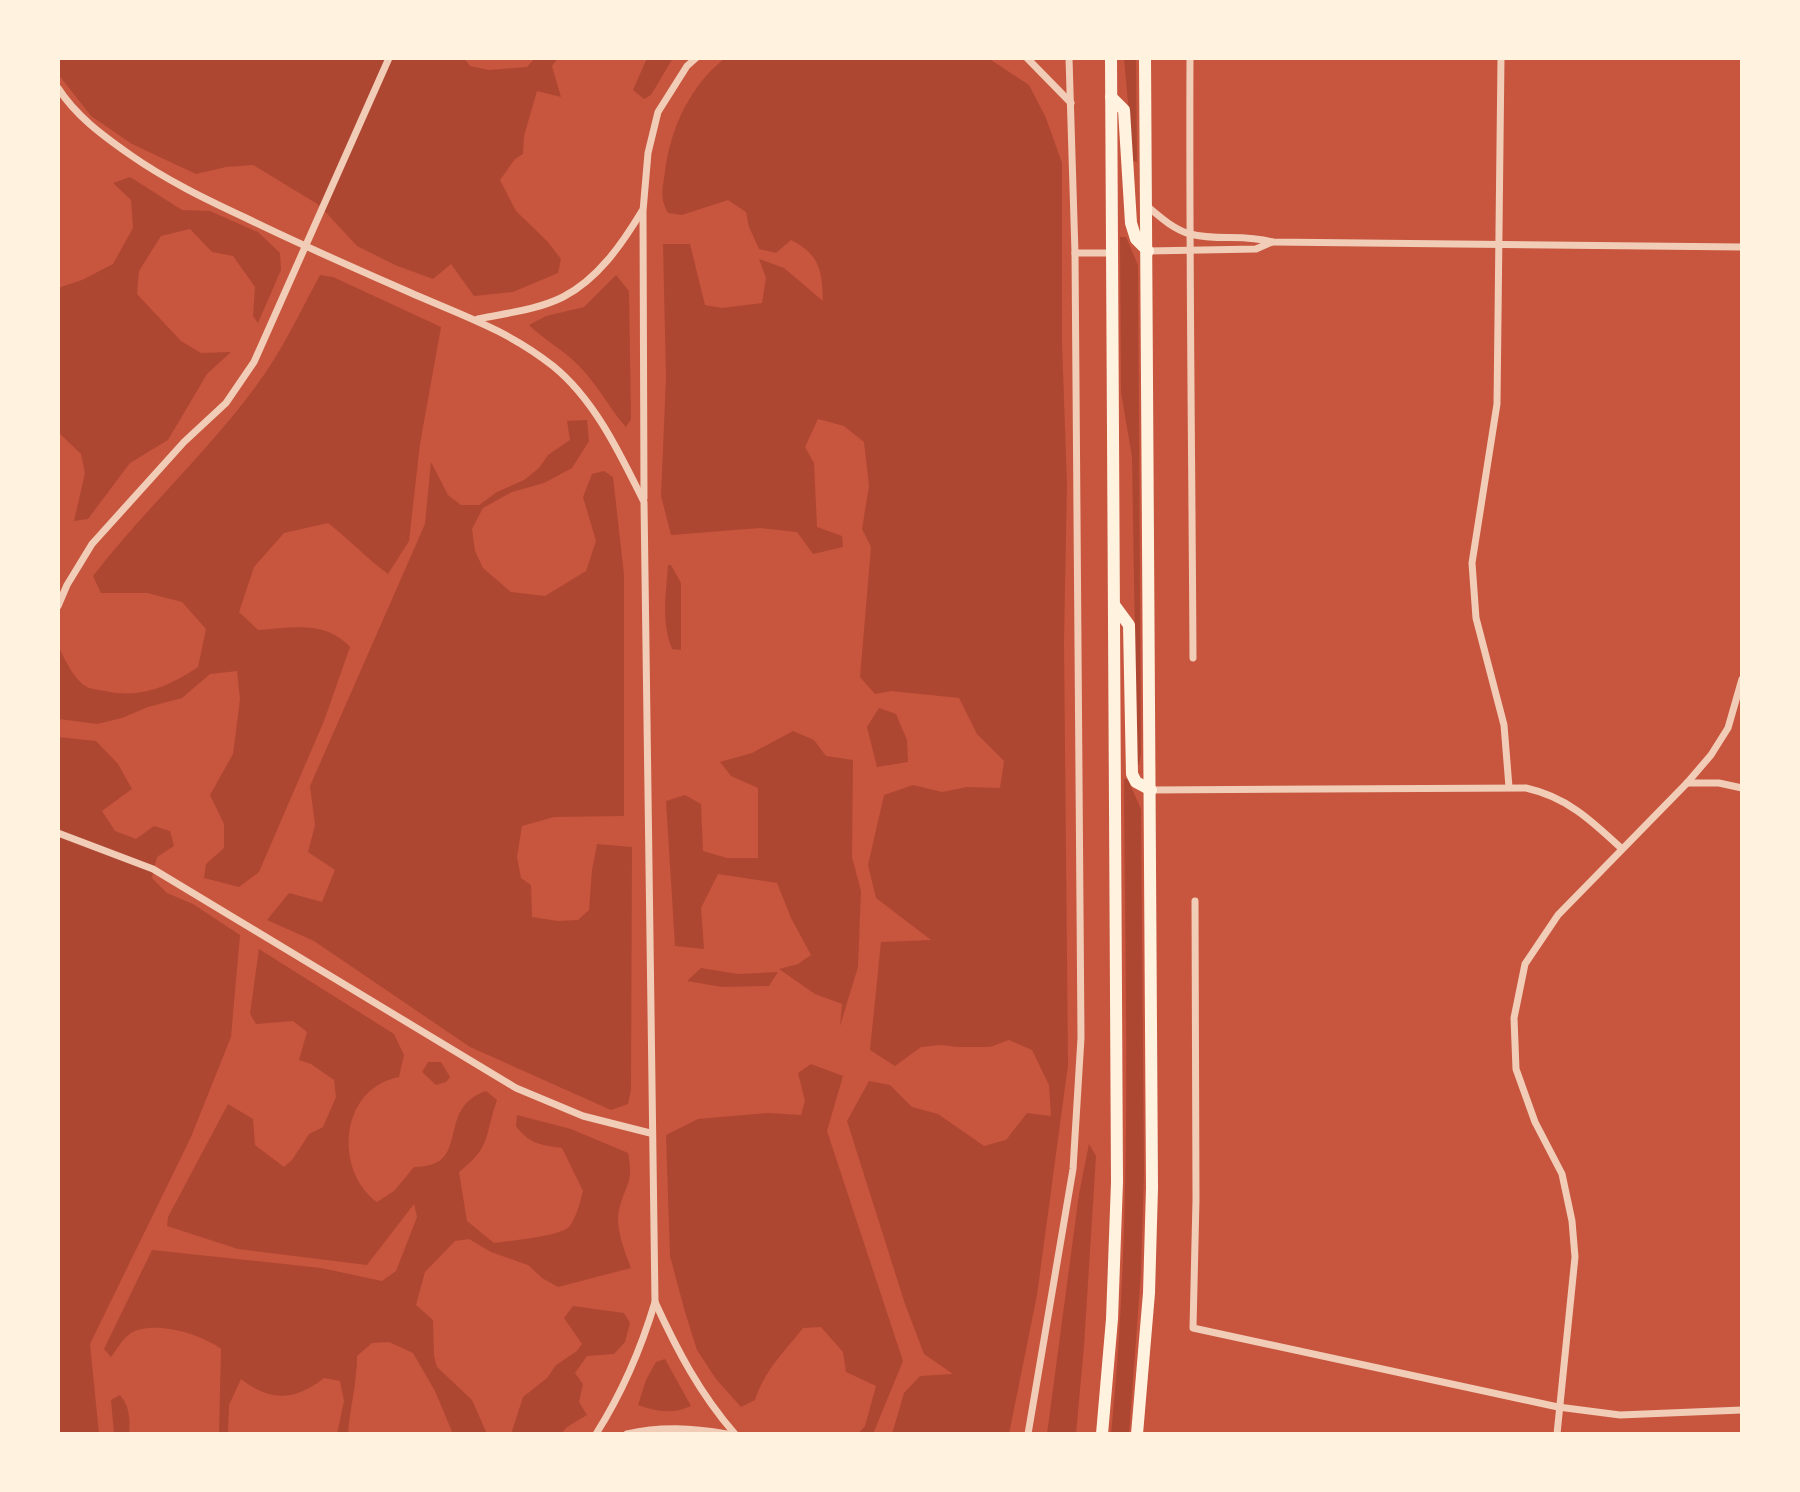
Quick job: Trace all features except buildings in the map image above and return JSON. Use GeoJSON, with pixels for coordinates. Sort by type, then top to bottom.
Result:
{"type":"FeatureCollection","features":[{"type":"Feature","properties":{"kind":"highway"},"geometry":{"type":"LineString","coordinates":[[1102,1434],[1117,1213],[1111,58]]}},
{"type":"Feature","properties":{"kind":"highway"},"geometry":{"type":"LineString","coordinates":[[1137,1434],[1149,1293],[1152,1188],[1145,58]]}},
{"type":"Feature","properties":{"kind":"highway"},"geometry":{"type":"LineString","coordinates":[[1111,97],[1124,110],[1131,223],[1136,239],[1148,251]]}},
{"type":"Feature","properties":{"kind":"highway"},"geometry":{"type":"LineString","coordinates":[[1115,606],[1129,625],[1132,774],[1136,782],[1151,790]]}},
{"type":"Feature","properties":{"kind":"street"},"geometry":{"type":"LineString","coordinates":[[58,606],[92,544],[184,442],[226,403],[254,362],[389,58]]}},
{"type":"Feature","properties":{"kind":"street"},"geometry":{"type":"LineString","coordinates":[[596,1434],[635,1360],[655,1302],[650,1133],[643,211],[648,153],[658,112],[687,66],[696,58]]}},
{"type":"Feature","properties":{"kind":"street"},"geometry":{"type":"LineString","coordinates":[[1027,58],[1071,103]]}},
{"type":"Feature","properties":{"kind":"street"},"geometry":{"type":"LineString","coordinates":[[1028,1434],[1073,1169],[1081,1038],[1075,253],[1069,58]]}},
{"type":"Feature","properties":{"kind":"street"},"geometry":{"type":"LineString","coordinates":[[1190,58],[1193,658]]}},
{"type":"Feature","properties":{"kind":"street"},"geometry":{"type":"LineString","coordinates":[[1501,58],[1497,404],[1475,534],[1472,592],[1483,649],[1504,725],[1509,787]]}},
{"type":"Feature","properties":{"kind":"street"},"geometry":{"type":"LineString","coordinates":[[58,88],[91,127],[163,178],[307,247],[478,319],[522,344],[555,368],[578,391],[602,423],[644,502]]}},
{"type":"Feature","properties":{"kind":"street"},"geometry":{"type":"LineString","coordinates":[[1147,206],[1176,228],[1189,233],[1213,237],[1252,237],[1272,242],[1742,247]]}},
{"type":"Feature","properties":{"kind":"street"},"geometry":{"type":"LineString","coordinates":[[478,319],[562,297],[588,280],[619,249],[643,211]]}},
{"type":"Feature","properties":{"kind":"street"},"geometry":{"type":"LineString","coordinates":[[1148,251],[1256,249],[1272,242]]}},
{"type":"Feature","properties":{"kind":"street"},"geometry":{"type":"LineString","coordinates":[[1075,253],[1112,253]]}},
{"type":"Feature","properties":{"kind":"street"},"geometry":{"type":"LineString","coordinates":[[1557,1434],[1575,1257],[1572,1221],[1562,1174],[1535,1122],[1516,1069],[1514,1018],[1525,964],[1558,915],[1711,755],[1728,728],[1742,679]]}},
{"type":"Feature","properties":{"kind":"street"},"geometry":{"type":"LineString","coordinates":[[1687,783],[1719,783],[1742,788]]}},
{"type":"Feature","properties":{"kind":"street"},"geometry":{"type":"LineString","coordinates":[[1151,790],[1509,787],[1542,791],[1580,810],[1621,848]]}},
{"type":"Feature","properties":{"kind":"street"},"geometry":{"type":"LineString","coordinates":[[58,833],[153,869],[206,898],[516,1088],[583,1116],[650,1133]]}},
{"type":"Feature","properties":{"kind":"street"},"geometry":{"type":"LineString","coordinates":[[1195,901],[1196,1200],[1193,1328],[1558,1407],[1620,1415],[1742,1410]]}},
{"type":"Feature","properties":{"kind":"street"},"geometry":{"type":"LineString","coordinates":[[655,1302],[694,1381],[735,1434]]}},
{"type":"Feature","properties":{"kind":"street"},"geometry":{"type":"LineString","coordinates":[[627,1434],[649,1429],[679,1428],[727,1434]]}},
{"type":"Feature","properties":{"kind":"shaded area"},"geometry":{"type":"Polygon","coordinates":[[[58,58],[464,58],[470,66],[489,70],[527,67],[535,58],[558,58],[552,66],[561,97],[537,91],[524,136],[523,154],[515,159],[500,180],[516,211],[561,259],[558,273],[513,292],[474,296],[451,264],[433,279],[395,265],[357,246],[319,205],[253,165],[196,174],[132,144],[91,116],[58,74],[58,58]]]}},
{"type":"Feature","properties":{"kind":"shaded area"},"geometry":{"type":"Polygon","coordinates":[[[647,58],[673,58],[651,95],[644,99],[633,90],[647,58]]]}},
{"type":"Feature","properties":{"kind":"shaded area"},"geometry":{"type":"Polygon","coordinates":[[[725,58],[988,58],[1029,85],[1046,118],[1062,163],[1062,344],[1067,484],[1064,641],[1068,1065],[1037,1295],[1009,1434],[892,1434],[904,1393],[920,1376],[953,1374],[924,1354],[847,1121],[869,1081],[890,1085],[912,1107],[938,1114],[984,1146],[1006,1140],[1027,1113],[1051,1116],[1049,1085],[1032,1050],[1009,1040],[990,1047],[921,1047],[895,1066],[870,1050],[881,942],[931,940],[876,898],[868,865],[884,795],[913,785],[942,792],[967,787],[1000,788],[1004,761],[977,734],[959,698],[891,691],[875,694],[860,677],[871,547],[862,529],[869,486],[864,442],[844,426],[818,419],[805,447],[814,463],[817,527],[842,536],[843,547],[813,554],[797,532],[760,528],[671,535],[661,496],[666,377],[663,244],[690,244],[705,305],[722,308],[762,303],[766,278],[759,259],[784,268],[823,301],[822,280],[814,258],[791,240],[776,253],[759,249],[746,212],[728,200],[682,215],[668,213],[665,207],[662,192],[665,171],[677,123],[692,94],[725,58]]]}},
{"type":"Feature","properties":{"kind":"shaded area"},"geometry":{"type":"Polygon","coordinates":[[[1124,58],[1136,58],[1137,162],[1133,161],[1124,58]]]}},
{"type":"Feature","properties":{"kind":"shaded area"},"geometry":{"type":"Polygon","coordinates":[[[130,177],[182,210],[210,211],[258,232],[280,253],[281,270],[258,323],[253,316],[255,287],[233,256],[212,252],[190,229],[161,236],[139,271],[137,294],[181,341],[201,353],[231,352],[207,374],[168,440],[130,463],[88,519],[74,521],[85,473],[81,454],[58,432],[58,288],[113,264],[133,228],[131,200],[113,183],[130,177]]]}},
{"type":"Feature","properties":{"kind":"shaded area"},"geometry":{"type":"Polygon","coordinates":[[[1120,237],[1126,237],[1138,265],[1139,765],[1132,457],[1121,392],[1120,237]]]}},
{"type":"Feature","properties":{"kind":"shaded area"},"geometry":{"type":"Polygon","coordinates":[[[320,275],[333,277],[441,327],[420,444],[409,541],[388,574],[328,523],[284,533],[254,567],[239,612],[258,630],[319,629],[340,638],[350,647],[324,721],[259,872],[239,887],[204,878],[206,864],[224,848],[224,824],[210,795],[233,754],[240,699],[237,671],[210,674],[182,698],[122,718],[97,724],[59,719],[58,646],[70,668],[87,687],[118,693],[153,690],[198,667],[206,629],[182,602],[147,593],[101,593],[93,576],[256,386],[282,346],[320,275]]]}},
{"type":"Feature","properties":{"kind":"shaded area"},"geometry":{"type":"Polygon","coordinates":[[[616,275],[629,291],[631,419],[626,427],[579,366],[529,325],[546,316],[584,307],[616,275]]]}},
{"type":"Feature","properties":{"kind":"shaded area"},"geometry":{"type":"Polygon","coordinates":[[[587,420],[589,441],[572,468],[544,483],[512,492],[483,508],[472,529],[475,551],[483,568],[511,592],[545,596],[586,571],[596,541],[583,497],[592,474],[604,471],[613,477],[624,575],[624,816],[554,817],[522,826],[517,857],[521,878],[531,885],[532,917],[578,920],[589,910],[597,844],[632,847],[631,1089],[628,1104],[611,1110],[470,1047],[314,941],[267,920],[289,893],[322,902],[335,870],[308,852],[315,825],[310,786],[425,524],[431,462],[448,495],[461,505],[479,505],[497,492],[524,480],[539,468],[548,455],[570,440],[567,421],[587,420]]]}},
{"type":"Feature","properties":{"kind":"shaded area"},"geometry":{"type":"Polygon","coordinates":[[[668,565],[671,565],[681,583],[681,650],[672,649],[666,628],[668,565]]]}},
{"type":"Feature","properties":{"kind":"shaded area"},"geometry":{"type":"Polygon","coordinates":[[[879,708],[896,714],[907,740],[908,762],[877,767],[867,727],[879,708]]]}},
{"type":"Feature","properties":{"kind":"shaded area"},"geometry":{"type":"Polygon","coordinates":[[[793,731],[814,740],[826,756],[853,760],[852,857],[861,891],[858,967],[840,1026],[842,1004],[815,994],[779,969],[798,964],[811,955],[777,883],[718,874],[701,908],[704,949],[675,946],[666,801],[685,795],[701,804],[703,851],[727,858],[758,858],[758,788],[731,776],[720,762],[752,753],[793,731]]]}},
{"type":"Feature","properties":{"kind":"shaded area"},"geometry":{"type":"Polygon","coordinates":[[[58,737],[96,741],[118,764],[132,789],[102,811],[115,831],[136,839],[154,826],[170,831],[174,846],[157,857],[152,878],[167,893],[193,904],[240,935],[231,1037],[191,1137],[90,1344],[99,1434],[58,1434],[58,737]]]}},
{"type":"Feature","properties":{"kind":"shaded area"},"geometry":{"type":"Polygon","coordinates":[[[1124,779],[1128,780],[1141,809],[1144,1173],[1141,1272],[1129,1434],[1111,1434],[1125,1189],[1124,779]]]}},
{"type":"Feature","properties":{"kind":"shaded area"},"geometry":{"type":"Polygon","coordinates":[[[259,949],[394,1034],[404,1055],[399,1077],[379,1084],[364,1097],[349,1132],[349,1151],[354,1171],[363,1188],[377,1202],[394,1191],[414,1167],[431,1165],[442,1159],[463,1107],[486,1091],[497,1100],[486,1140],[477,1155],[459,1172],[467,1221],[494,1243],[564,1230],[574,1219],[583,1191],[562,1148],[526,1137],[516,1126],[517,1115],[571,1129],[628,1153],[630,1177],[619,1210],[618,1224],[631,1268],[558,1287],[528,1265],[491,1252],[469,1239],[455,1241],[425,1272],[416,1305],[433,1320],[437,1367],[472,1400],[487,1434],[453,1434],[435,1391],[413,1353],[389,1342],[372,1343],[357,1356],[348,1434],[337,1434],[344,1401],[340,1381],[324,1378],[303,1391],[282,1396],[262,1392],[241,1379],[229,1405],[228,1434],[219,1434],[221,1349],[202,1338],[177,1330],[152,1328],[131,1333],[111,1357],[104,1349],[152,1250],[321,1268],[382,1281],[396,1271],[417,1217],[414,1204],[367,1265],[238,1249],[167,1226],[168,1217],[228,1104],[253,1119],[255,1145],[284,1167],[309,1134],[323,1127],[336,1097],[334,1080],[311,1064],[299,1060],[307,1032],[293,1021],[256,1024],[250,1014],[259,949]]]}},
{"type":"Feature","properties":{"kind":"shaded area"},"geometry":{"type":"Polygon","coordinates":[[[701,968],[738,974],[778,972],[769,986],[722,987],[687,981],[701,968]]]}},
{"type":"Feature","properties":{"kind":"shaded area"},"geometry":{"type":"Polygon","coordinates":[[[428,1062],[441,1062],[450,1077],[446,1082],[436,1085],[422,1072],[428,1062]]]}},
{"type":"Feature","properties":{"kind":"shaded area"},"geometry":{"type":"Polygon","coordinates":[[[811,1064],[843,1076],[827,1131],[903,1361],[873,1434],[858,1434],[865,1426],[876,1386],[846,1372],[843,1352],[821,1327],[803,1328],[769,1371],[755,1400],[741,1407],[716,1379],[697,1350],[670,1256],[666,1135],[698,1119],[768,1113],[801,1115],[805,1101],[798,1073],[811,1064]]]}},
{"type":"Feature","properties":{"kind":"shaded area"},"geometry":{"type":"Polygon","coordinates":[[[1089,1144],[1096,1156],[1076,1434],[1047,1434],[1079,1194],[1089,1144]]]}},
{"type":"Feature","properties":{"kind":"shaded area"},"geometry":{"type":"Polygon","coordinates":[[[573,1306],[624,1313],[630,1323],[625,1342],[614,1354],[587,1356],[575,1373],[583,1384],[579,1402],[587,1415],[561,1434],[511,1434],[523,1397],[582,1344],[564,1318],[573,1306]]]}},
{"type":"Feature","properties":{"kind":"shaded area"},"geometry":{"type":"Polygon","coordinates":[[[665,1359],[691,1406],[665,1411],[638,1405],[656,1362],[665,1359]]]}},
{"type":"Feature","properties":{"kind":"shaded area"},"geometry":{"type":"Polygon","coordinates":[[[120,1395],[129,1413],[129,1434],[114,1434],[111,1400],[120,1395]]]}}]}
